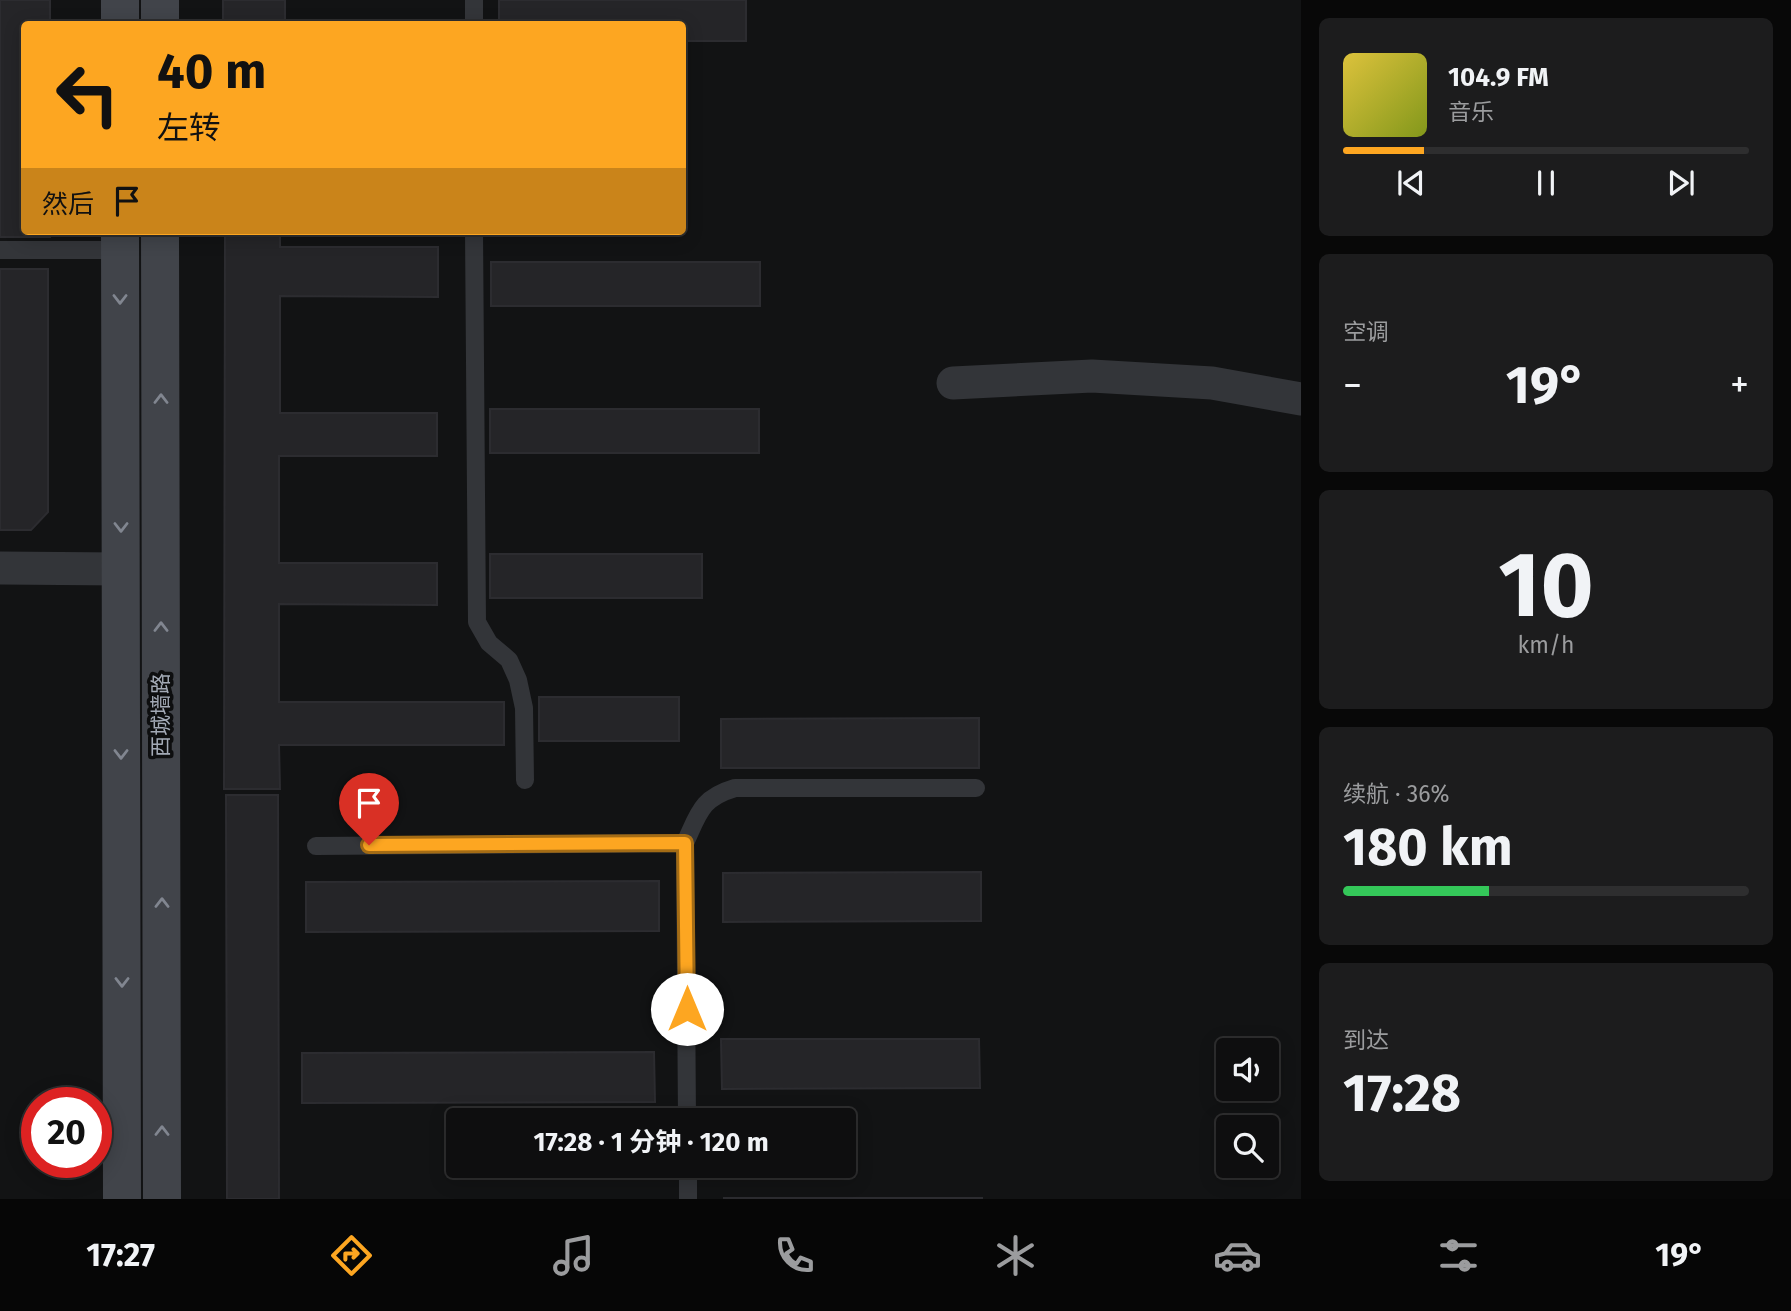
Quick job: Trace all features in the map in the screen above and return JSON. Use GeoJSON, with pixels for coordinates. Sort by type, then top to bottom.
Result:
{"type":"FeatureCollection","features":[{"type":"Feature","properties":{"kind":"main road"},"geometry":{"type":"LineString","coordinates":[[120,0],[120,21]]}},
{"type":"Feature","properties":{"kind":"main road"},"geometry":{"type":"LineString","coordinates":[[160,0],[160,21]]}},
{"type":"Feature","properties":{"kind":"main road","name":"西城墙路"},"geometry":{"type":"LineString","coordinates":[[160,235],[162,1199]]}},
{"type":"Feature","properties":{"kind":"main road","name":"西城墙路"},"geometry":{"type":"LineString","coordinates":[[120,240],[122,1199]]}},
{"type":"Feature","properties":{"kind":"street"},"geometry":{"type":"LineString","coordinates":[[953,383],[1092,376],[1212,383],[1301,399]]}},
{"type":"Feature","properties":{"kind":"street"},"geometry":{"type":"LineString","coordinates":[[0,568],[121,569]]}},
{"type":"Feature","properties":{"kind":"lane"},"geometry":{"type":"LineString","coordinates":[[474,0],[474,21]]}},
{"type":"Feature","properties":{"kind":"lane"},"geometry":{"type":"LineString","coordinates":[[474,235],[477,622],[489,643],[509,660],[518,680],[524,708],[525,780]]}},
{"type":"Feature","properties":{"kind":"lane"},"geometry":{"type":"LineString","coordinates":[[0,250],[120,240]]}},
{"type":"Feature","properties":{"kind":"lane"},"geometry":{"type":"LineString","coordinates":[[687,1108],[685,843],[704,804],[720,792],[735,788],[976,788]]}},
{"type":"Feature","properties":{"kind":"lane"},"geometry":{"type":"LineString","coordinates":[[316,846],[685,843]]}},
{"type":"Feature","properties":{"kind":"lane"},"geometry":{"type":"LineString","coordinates":[[688,1178],[688,1199]]}},
{"type":"Feature","properties":{"kind":"building"},"geometry":{"type":"Polygon","coordinates":[[[0,0],[50,0],[50,21],[21,21],[21,235],[50,237],[0,237],[0,0]]]}},
{"type":"Feature","properties":{"kind":"building"},"geometry":{"type":"Polygon","coordinates":[[[223,0],[285,0],[285,21],[223,21],[223,0]]]}},
{"type":"Feature","properties":{"kind":"building"},"geometry":{"type":"Polygon","coordinates":[[[499,0],[746,0],[746,41],[686,41],[686,21],[499,21],[499,0]]]}},
{"type":"Feature","properties":{"kind":"building"},"geometry":{"type":"Polygon","coordinates":[[[225,235],[280,235],[280,247],[438,247],[438,297],[280,296],[280,413],[437,413],[437,456],[279,456],[279,563],[437,563],[437,605],[279,604],[279,702],[504,702],[504,745],[279,745],[280,789],[224,789],[225,235]]]}},
{"type":"Feature","properties":{"kind":"building"},"geometry":{"type":"Polygon","coordinates":[[[491,262],[760,262],[760,306],[491,306],[491,262]]]}},
{"type":"Feature","properties":{"kind":"building"},"geometry":{"type":"Polygon","coordinates":[[[0,269],[48,269],[48,512],[31,530],[0,530],[0,269]]]}},
{"type":"Feature","properties":{"kind":"building"},"geometry":{"type":"Polygon","coordinates":[[[490,409],[759,409],[759,453],[490,453],[490,409]]]}},
{"type":"Feature","properties":{"kind":"building"},"geometry":{"type":"Polygon","coordinates":[[[490,554],[702,554],[702,598],[490,598],[490,554]]]}},
{"type":"Feature","properties":{"kind":"building"},"geometry":{"type":"Polygon","coordinates":[[[539,697],[679,697],[679,741],[539,741],[539,697]]]}},
{"type":"Feature","properties":{"kind":"building"},"geometry":{"type":"Polygon","coordinates":[[[979,718],[979,768],[721,768],[721,719],[979,718]]]}},
{"type":"Feature","properties":{"kind":"building"},"geometry":{"type":"Polygon","coordinates":[[[226,795],[278,795],[279,1199],[227,1199],[226,795]]]}},
{"type":"Feature","properties":{"kind":"building"},"geometry":{"type":"Polygon","coordinates":[[[981,872],[981,921],[723,922],[723,873],[981,872]]]}},
{"type":"Feature","properties":{"kind":"building"},"geometry":{"type":"Polygon","coordinates":[[[659,881],[659,931],[306,932],[306,882],[659,881]]]}},
{"type":"Feature","properties":{"kind":"building"},"geometry":{"type":"Polygon","coordinates":[[[721,1039],[979,1039],[980,1088],[722,1089],[721,1039]]]}},
{"type":"Feature","properties":{"kind":"building"},"geometry":{"type":"Polygon","coordinates":[[[654,1052],[655,1102],[302,1103],[302,1053],[654,1052]]]}},
{"type":"Feature","properties":{"kind":"building"},"geometry":{"type":"Polygon","coordinates":[[[982,1198],[982,1199],[724,1199],[982,1198]]]}},
{"type":"Feature","properties":{"kind":"route"},"geometry":{"type":"LineString","coordinates":[[369,845],[685,843],[687,1009]]}}]}
